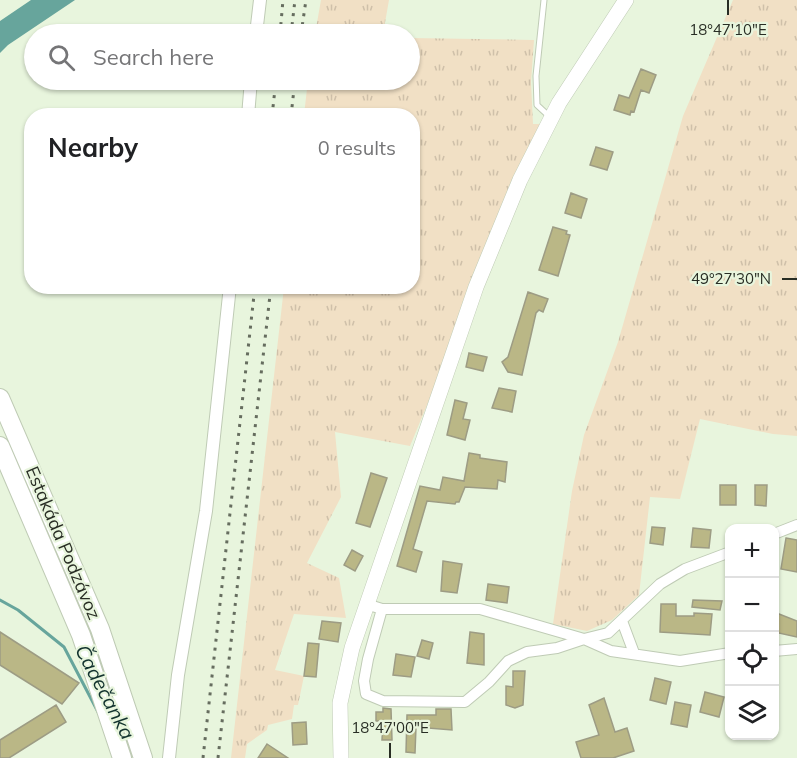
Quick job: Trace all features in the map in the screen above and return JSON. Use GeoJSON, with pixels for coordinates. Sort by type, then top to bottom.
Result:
{"type":"FeatureCollection","features":[{"type":"Feature","properties":{"kind":"highway","name":"Estakáda Podzávoz"},"geometry":{"type":"LineString","coordinates":[[0,398],[100,629],[143,758]]}},
{"type":"Feature","properties":{"kind":"highway","name":"Estakáda Podzávoz"},"geometry":{"type":"LineString","coordinates":[[0,446],[81,635],[122,758]]}},
{"type":"Feature","properties":{"kind":"main road"},"geometry":{"type":"LineString","coordinates":[[341,758],[339,730],[342,688],[366,604],[476,287],[520,180],[551,118],[626,0]]}},
{"type":"Feature","properties":{"kind":"street"},"geometry":{"type":"LineString","coordinates":[[257,24],[260,0]]}},
{"type":"Feature","properties":{"kind":"street"},"geometry":{"type":"LineString","coordinates":[[249,108],[251,90]]}},
{"type":"Feature","properties":{"kind":"street"},"geometry":{"type":"LineString","coordinates":[[169,758],[178,675],[206,511],[229,294]]}},
{"type":"Feature","properties":{"kind":"street"},"geometry":{"type":"LineString","coordinates":[[779,532],[797,525]]}},
{"type":"Feature","properties":{"kind":"street"},"geometry":{"type":"LineString","coordinates":[[382,609],[364,681],[366,694],[383,701],[465,702],[508,661],[527,652],[557,648],[608,633],[660,584],[685,569],[725,554]]}},
{"type":"Feature","properties":{"kind":"street"},"geometry":{"type":"LineString","coordinates":[[366,604],[382,609],[480,609],[584,639],[611,651],[680,661],[725,654]]}},
{"type":"Feature","properties":{"kind":"street"},"geometry":{"type":"LineString","coordinates":[[622,621],[634,653]]}},
{"type":"Feature","properties":{"kind":"street"},"geometry":{"type":"LineString","coordinates":[[779,651],[797,649]]}},
{"type":"Feature","properties":{"kind":"lane"},"geometry":{"type":"LineString","coordinates":[[543,2],[536,76],[537,105],[551,118]]}},
{"type":"Feature","properties":{"kind":"green space"},"geometry":{"type":"Polygon","coordinates":[[[321,0],[389,0],[385,24],[317,24],[321,0]]]}},
{"type":"Feature","properties":{"kind":"green space"},"geometry":{"type":"Polygon","coordinates":[[[733,0],[797,0],[797,436],[773,434],[700,419],[680,499],[650,497],[639,595],[612,620],[587,631],[553,624],[572,491],[584,435],[618,342],[683,116],[733,0]]]}},
{"type":"Feature","properties":{"kind":"green space"},"geometry":{"type":"Polygon","coordinates":[[[420,38],[534,40],[531,82],[533,124],[544,124],[410,446],[335,432],[341,497],[307,563],[339,578],[346,618],[294,614],[275,670],[304,676],[298,705],[294,705],[292,719],[268,725],[267,730],[247,744],[245,758],[231,758],[283,294],[420,294],[420,108],[305,108],[307,90],[420,90],[420,38]]]}},
{"type":"Feature","properties":{"kind":"water"},"geometry":{"type":"Polygon","coordinates":[[[31,0],[75,0],[39,24],[24,24],[24,34],[0,53],[0,21],[31,0]]]}},
{"type":"Feature","properties":{"kind":"building"},"geometry":{"type":"Polygon","coordinates":[[[641,69],[656,75],[649,93],[641,90],[634,112],[631,111],[630,115],[614,110],[619,95],[629,98],[641,69]]]}},
{"type":"Feature","properties":{"kind":"building"},"geometry":{"type":"Polygon","coordinates":[[[596,147],[613,152],[607,170],[590,165],[596,147]]]}},
{"type":"Feature","properties":{"kind":"building"},"geometry":{"type":"Polygon","coordinates":[[[571,193],[587,199],[581,218],[565,213],[571,193]]]}},
{"type":"Feature","properties":{"kind":"building"},"geometry":{"type":"Polygon","coordinates":[[[553,227],[567,231],[566,234],[570,235],[558,276],[539,270],[553,227]]]}},
{"type":"Feature","properties":{"kind":"building"},"geometry":{"type":"Polygon","coordinates":[[[528,292],[548,299],[543,312],[539,310],[536,313],[522,375],[508,372],[502,362],[508,357],[528,292]]]}},
{"type":"Feature","properties":{"kind":"building"},"geometry":{"type":"Polygon","coordinates":[[[469,353],[487,357],[483,371],[466,367],[469,353]]]}},
{"type":"Feature","properties":{"kind":"building"},"geometry":{"type":"Polygon","coordinates":[[[499,388],[516,391],[512,412],[492,408],[499,388]]]}},
{"type":"Feature","properties":{"kind":"building"},"geometry":{"type":"Polygon","coordinates":[[[455,400],[467,403],[463,419],[470,420],[465,440],[447,435],[455,400]]]}},
{"type":"Feature","properties":{"kind":"building"},"geometry":{"type":"Polygon","coordinates":[[[469,453],[480,455],[480,458],[507,462],[505,482],[498,480],[497,489],[465,487],[459,502],[455,504],[427,501],[413,549],[422,552],[416,572],[397,566],[420,486],[440,490],[443,477],[464,481],[469,453]]]}},
{"type":"Feature","properties":{"kind":"building"},"geometry":{"type":"Polygon","coordinates":[[[371,473],[387,478],[370,527],[356,523],[371,473]]]}},
{"type":"Feature","properties":{"kind":"building"},"geometry":{"type":"Polygon","coordinates":[[[720,485],[736,485],[736,505],[720,505],[720,485]]]}},
{"type":"Feature","properties":{"kind":"building"},"geometry":{"type":"Polygon","coordinates":[[[755,485],[767,485],[766,506],[755,505],[755,485]]]}},
{"type":"Feature","properties":{"kind":"building"},"geometry":{"type":"Polygon","coordinates":[[[652,527],[665,528],[663,545],[650,543],[652,527]]]}},
{"type":"Feature","properties":{"kind":"building"},"geometry":{"type":"Polygon","coordinates":[[[693,528],[711,530],[709,548],[691,547],[693,528]]]}},
{"type":"Feature","properties":{"kind":"building"},"geometry":{"type":"Polygon","coordinates":[[[786,538],[797,540],[797,572],[781,569],[786,538]]]}},
{"type":"Feature","properties":{"kind":"building"},"geometry":{"type":"Polygon","coordinates":[[[352,550],[363,556],[355,571],[344,565],[352,550]]]}},
{"type":"Feature","properties":{"kind":"building"},"geometry":{"type":"Polygon","coordinates":[[[443,561],[462,564],[457,593],[441,591],[443,561]]]}},
{"type":"Feature","properties":{"kind":"building"},"geometry":{"type":"Polygon","coordinates":[[[488,584],[509,587],[507,603],[486,600],[488,584]]]}},
{"type":"Feature","properties":{"kind":"building"},"geometry":{"type":"Polygon","coordinates":[[[693,600],[722,601],[720,610],[692,607],[693,600]]]}},
{"type":"Feature","properties":{"kind":"building"},"geometry":{"type":"Polygon","coordinates":[[[661,604],[676,604],[676,616],[694,616],[694,613],[712,614],[710,635],[660,632],[661,604]]]}},
{"type":"Feature","properties":{"kind":"building"},"geometry":{"type":"Polygon","coordinates":[[[779,614],[797,621],[797,637],[779,633],[779,614]]]}},
{"type":"Feature","properties":{"kind":"building"},"geometry":{"type":"Polygon","coordinates":[[[322,621],[341,623],[338,642],[319,639],[322,621]]]}},
{"type":"Feature","properties":{"kind":"building"},"geometry":{"type":"Polygon","coordinates":[[[0,632],[79,683],[62,704],[0,665],[0,632]]]}},
{"type":"Feature","properties":{"kind":"building"},"geometry":{"type":"Polygon","coordinates":[[[470,632],[484,634],[484,665],[467,663],[470,632]]]}},
{"type":"Feature","properties":{"kind":"building"},"geometry":{"type":"Polygon","coordinates":[[[422,640],[433,643],[429,659],[417,656],[422,640]]]}},
{"type":"Feature","properties":{"kind":"building"},"geometry":{"type":"Polygon","coordinates":[[[308,643],[319,644],[316,677],[304,676],[308,643]]]}},
{"type":"Feature","properties":{"kind":"building"},"geometry":{"type":"Polygon","coordinates":[[[396,654],[415,657],[411,677],[393,675],[396,654]]]}},
{"type":"Feature","properties":{"kind":"building"},"geometry":{"type":"Polygon","coordinates":[[[513,671],[525,671],[523,705],[515,708],[506,705],[506,686],[513,687],[513,671]]]}},
{"type":"Feature","properties":{"kind":"building"},"geometry":{"type":"Polygon","coordinates":[[[655,678],[671,682],[666,704],[650,700],[655,678]]]}},
{"type":"Feature","properties":{"kind":"building"},"geometry":{"type":"Polygon","coordinates":[[[705,692],[724,697],[719,717],[700,712],[705,692]]]}},
{"type":"Feature","properties":{"kind":"building"},"geometry":{"type":"Polygon","coordinates":[[[604,698],[615,732],[627,728],[634,751],[613,758],[581,758],[576,742],[599,735],[589,705],[604,698]]]}},
{"type":"Feature","properties":{"kind":"building"},"geometry":{"type":"Polygon","coordinates":[[[675,702],[691,705],[687,727],[671,724],[675,702]]]}},
{"type":"Feature","properties":{"kind":"building"},"geometry":{"type":"Polygon","coordinates":[[[56,705],[66,722],[9,758],[0,758],[0,740],[56,705]]]}},
{"type":"Feature","properties":{"kind":"building"},"geometry":{"type":"Polygon","coordinates":[[[383,708],[391,709],[392,740],[382,740],[383,721],[376,721],[376,712],[383,712],[383,708]]]}},
{"type":"Feature","properties":{"kind":"building"},"geometry":{"type":"Polygon","coordinates":[[[436,709],[451,709],[452,730],[416,727],[415,753],[406,752],[407,715],[436,715],[436,709]]]}},
{"type":"Feature","properties":{"kind":"building"},"geometry":{"type":"Polygon","coordinates":[[[306,722],[307,744],[293,745],[292,723],[306,722]]]}},
{"type":"Feature","properties":{"kind":"building"},"geometry":{"type":"Polygon","coordinates":[[[267,744],[288,758],[258,758],[267,744]]]}},
{"type":"Feature","properties":{"kind":"waterway","name":"Čadečanka"},"geometry":{"type":"LineString","coordinates":[[0,600],[18,610],[64,647],[98,712]]}},
{"type":"Feature","properties":{"kind":"railway"},"geometry":{"type":"LineString","coordinates":[[281,24],[283,0]]}},
{"type":"Feature","properties":{"kind":"railway"},"geometry":{"type":"LineString","coordinates":[[292,24],[295,0]]}},
{"type":"Feature","properties":{"kind":"railway"},"geometry":{"type":"LineString","coordinates":[[302,24],[306,0]]}},
{"type":"Feature","properties":{"kind":"railway"},"geometry":{"type":"LineString","coordinates":[[273,108],[275,90]]}},
{"type":"Feature","properties":{"kind":"railway"},"geometry":{"type":"LineString","coordinates":[[292,108],[294,90]]}},
{"type":"Feature","properties":{"kind":"railway"},"geometry":{"type":"LineString","coordinates":[[203,758],[254,294]]}},
{"type":"Feature","properties":{"kind":"railway"},"geometry":{"type":"LineString","coordinates":[[218,758],[270,294]]}}]}
